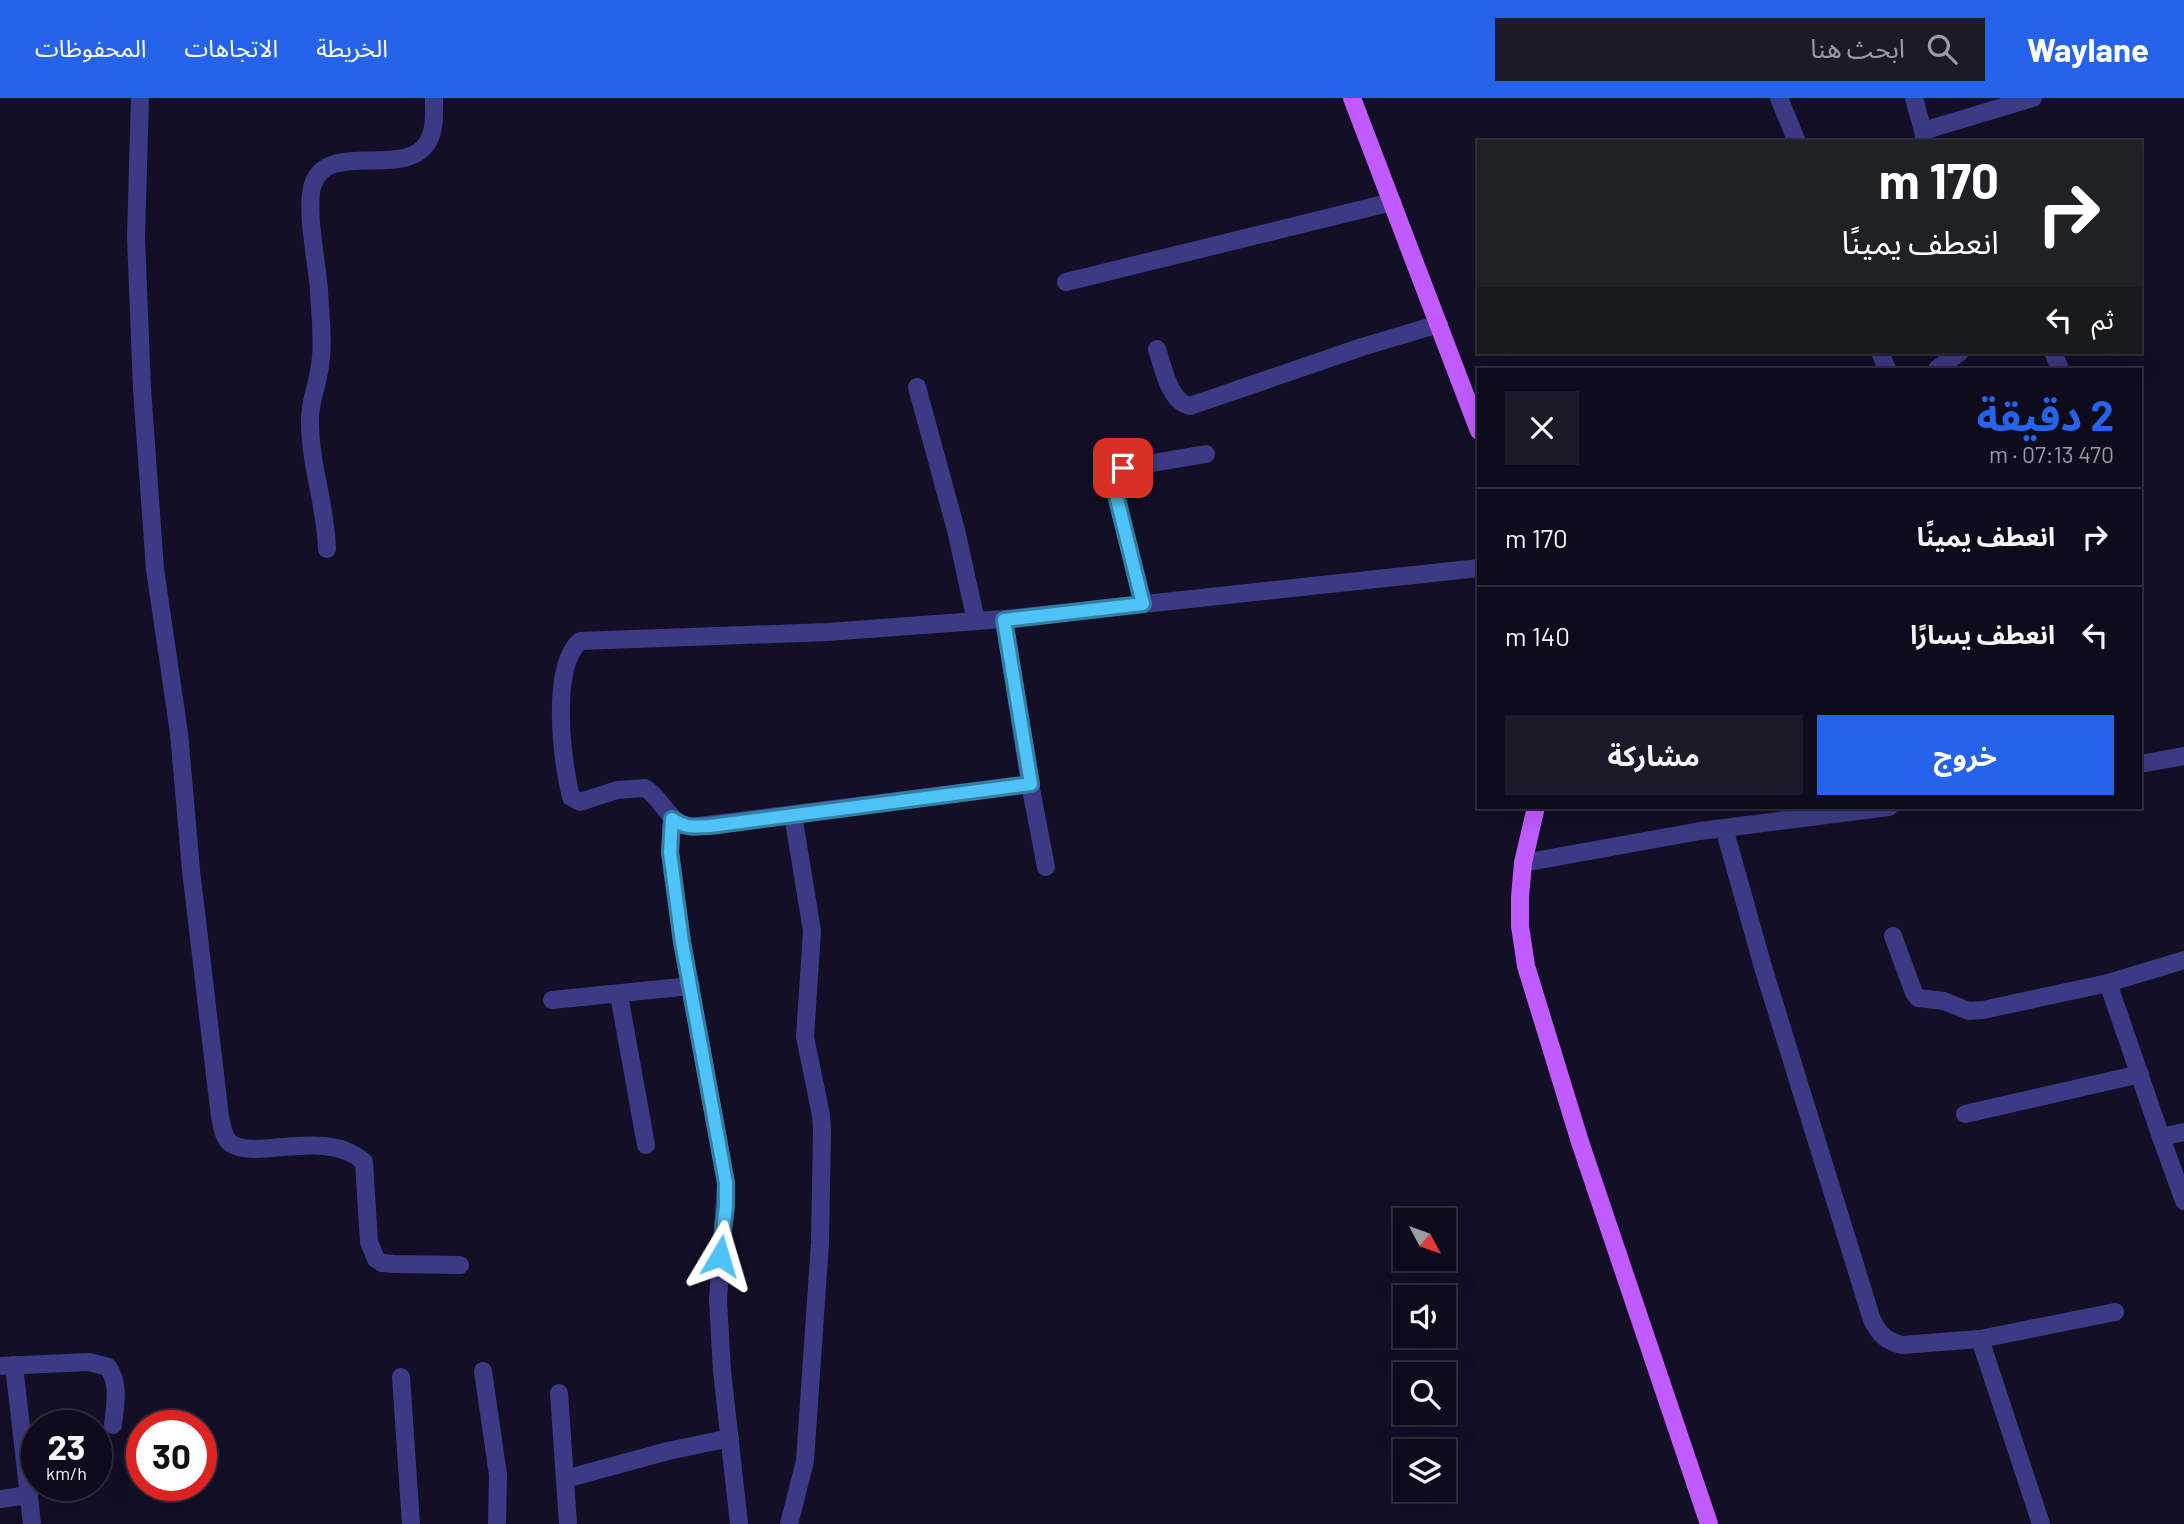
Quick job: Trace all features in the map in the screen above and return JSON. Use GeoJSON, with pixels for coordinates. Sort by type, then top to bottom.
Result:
{"type":"FeatureCollection","features":[{"type":"Feature","properties":{"kind":"main road"},"geometry":{"type":"LineString","coordinates":[[1352,98],[1477,426]]}},
{"type":"Feature","properties":{"kind":"main road"},"geometry":{"type":"LineString","coordinates":[[1536,809],[1523,863],[1521,926],[1525,966],[1709,1524]]}},
{"type":"Feature","properties":{"kind":"street"},"geometry":{"type":"LineString","coordinates":[[139,98],[136,237],[142,389],[155,569],[179,733],[191,870],[220,1117],[225,1136],[231,1144],[245,1148],[323,1145],[354,1153],[364,1162],[369,1242],[376,1259],[382,1263],[394,1264],[460,1265]]}},
{"type":"Feature","properties":{"kind":"street"},"geometry":{"type":"LineString","coordinates":[[327,549],[327,533],[311,447],[310,408],[322,352],[310,204],[312,188],[317,176],[327,166],[406,158],[419,153],[428,143],[433,131],[435,98]]}},
{"type":"Feature","properties":{"kind":"street"},"geometry":{"type":"LineString","coordinates":[[1779,98],[1796,140]]}},
{"type":"Feature","properties":{"kind":"street"},"geometry":{"type":"LineString","coordinates":[[1914,98],[1924,136],[2033,98]]}},
{"type":"Feature","properties":{"kind":"street"},"geometry":{"type":"LineString","coordinates":[[1066,282],[1392,202]]}},
{"type":"Feature","properties":{"kind":"street"},"geometry":{"type":"LineString","coordinates":[[1157,349],[1173,393],[1184,405],[1190,406],[1362,347],[1439,324]]}},
{"type":"Feature","properties":{"kind":"street"},"geometry":{"type":"LineString","coordinates":[[1938,368],[1957,354]]}},
{"type":"Feature","properties":{"kind":"street"},"geometry":{"type":"LineString","coordinates":[[916,387],[956,530],[976,621]]}},
{"type":"Feature","properties":{"kind":"street"},"geometry":{"type":"LineString","coordinates":[[1143,604],[1117,499],[1117,473],[1123,468],[1206,454]]}},
{"type":"Feature","properties":{"kind":"street"},"geometry":{"type":"LineString","coordinates":[[1031,784],[691,827],[672,819],[656,797],[645,788],[617,790],[586,802],[575,801],[571,797],[564,747],[561,701],[569,658],[580,641],[828,632],[1004,620],[1477,568]]}},
{"type":"Feature","properties":{"kind":"street"},"geometry":{"type":"LineString","coordinates":[[1004,620],[1045,866]]}},
{"type":"Feature","properties":{"kind":"street"},"geometry":{"type":"LineString","coordinates":[[2142,764],[2184,756]]}},
{"type":"Feature","properties":{"kind":"street"},"geometry":{"type":"LineString","coordinates":[[1523,863],[1724,828],[1873,809]]}},
{"type":"Feature","properties":{"kind":"street"},"geometry":{"type":"LineString","coordinates":[[789,1524],[805,1461],[820,1244],[822,1131],[805,1037],[812,931],[793,815]]}},
{"type":"Feature","properties":{"kind":"street"},"geometry":{"type":"LineString","coordinates":[[672,819],[670,852],[674,891],[726,1183],[718,1300],[722,1371],[739,1524]]}},
{"type":"Feature","properties":{"kind":"street"},"geometry":{"type":"LineString","coordinates":[[1724,828],[1767,979],[1880,1334],[1890,1342],[1902,1345],[1980,1339],[2115,1312]]}},
{"type":"Feature","properties":{"kind":"street"},"geometry":{"type":"LineString","coordinates":[[1893,936],[1914,993],[1924,999],[1944,1001],[1969,1010],[1983,1010],[2108,983],[2184,960]]}},
{"type":"Feature","properties":{"kind":"street"},"geometry":{"type":"LineString","coordinates":[[2108,983],[2184,1201]]}},
{"type":"Feature","properties":{"kind":"street"},"geometry":{"type":"LineString","coordinates":[[552,1000],[691,986]]}},
{"type":"Feature","properties":{"kind":"street"},"geometry":{"type":"LineString","coordinates":[[619,995],[646,1145]]}},
{"type":"Feature","properties":{"kind":"street"},"geometry":{"type":"LineString","coordinates":[[1965,1114],[2140,1074]]}},
{"type":"Feature","properties":{"kind":"street"},"geometry":{"type":"LineString","coordinates":[[2161,1137],[2184,1132]]}},
{"type":"Feature","properties":{"kind":"street"},"geometry":{"type":"LineString","coordinates":[[1980,1339],[2041,1524]]}},
{"type":"Feature","properties":{"kind":"street"},"geometry":{"type":"LineString","coordinates":[[21,1449],[7,1366],[89,1362],[108,1367],[116,1384],[113,1425]]}},
{"type":"Feature","properties":{"kind":"street"},"geometry":{"type":"LineString","coordinates":[[483,1371],[498,1475],[497,1524]]}},
{"type":"Feature","properties":{"kind":"street"},"geometry":{"type":"LineString","coordinates":[[401,1377],[411,1524]]}},
{"type":"Feature","properties":{"kind":"street"},"geometry":{"type":"LineString","coordinates":[[559,1393],[568,1524]]}},
{"type":"Feature","properties":{"kind":"street"},"geometry":{"type":"LineString","coordinates":[[565,1479],[668,1451],[730,1438]]}},
{"type":"Feature","properties":{"kind":"street"},"geometry":{"type":"LineString","coordinates":[[0,1499],[21,1497]]}},
{"type":"Feature","properties":{"kind":"street"},"geometry":{"type":"LineString","coordinates":[[30,1501],[32,1524]]}},
{"type":"Feature","properties":{"kind":"route"},"geometry":{"type":"LineString","coordinates":[[720,1256],[726,1183],[674,891],[670,852],[672,819],[691,827],[710,826],[1031,784],[1004,620],[1143,604],[1117,499],[1115,481],[1117,473],[1123,468]]}}]}
